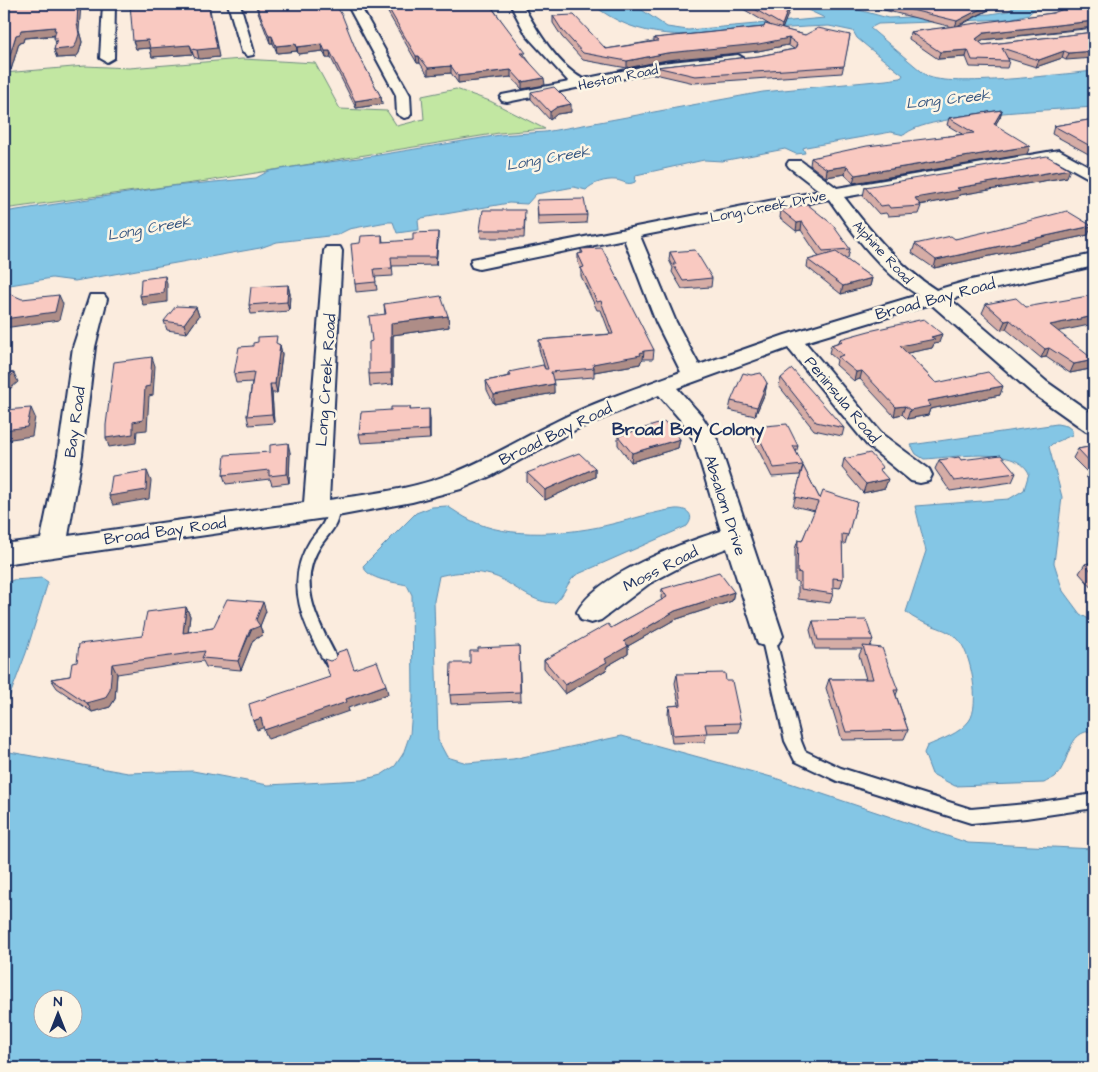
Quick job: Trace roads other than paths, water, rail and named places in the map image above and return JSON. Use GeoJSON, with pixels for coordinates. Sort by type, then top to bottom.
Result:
{"type":"FeatureCollection","features":[{"type":"Feature","properties":{"kind":"street"},"geometry":{"type":"LineString","coordinates":[[107,58],[108,4]]}},
{"type":"Feature","properties":{"kind":"street"},"geometry":{"type":"LineString","coordinates":[[234,4],[248,52]]}},
{"type":"Feature","properties":{"kind":"street"},"geometry":{"type":"LineString","coordinates":[[353,4],[403,95],[404,114]]}},
{"type":"Feature","properties":{"kind":"street"},"geometry":{"type":"LineString","coordinates":[[516,4],[531,34],[569,77],[580,83]]}},
{"type":"Feature","properties":{"kind":"street","name":"Heston Road"},"geometry":{"type":"LineString","coordinates":[[508,98],[557,91],[580,83],[668,66],[751,57]]}},
{"type":"Feature","properties":{"kind":"street","name":"Long Creek Drive"},"geometry":{"type":"LineString","coordinates":[[479,263],[833,193],[1059,155],[1094,176]]}},
{"type":"Feature","properties":{"kind":"street","name":"Alphine Road"},"geometry":{"type":"LineString","coordinates":[[795,164],[833,193],[863,234],[907,280],[943,303],[1039,387],[1094,426]]}},
{"type":"Feature","properties":{"kind":"street"},"geometry":{"type":"LineString","coordinates":[[630,233],[666,322],[694,374]]}},
{"type":"Feature","properties":{"kind":"street","name":"Long Creek Road"},"geometry":{"type":"LineString","coordinates":[[324,509],[333,251]]}},
{"type":"Feature","properties":{"kind":"street","name":"Broad Bay Road"},"geometry":{"type":"LineString","coordinates":[[4,554],[398,497],[452,482],[482,470],[567,425],[694,374],[792,339],[971,286],[1094,260]]}},
{"type":"Feature","properties":{"kind":"street","name":"Bay Road"},"geometry":{"type":"LineString","coordinates":[[53,546],[70,455],[84,347],[97,299]]}},
{"type":"Feature","properties":{"kind":"street","name":"Peninsula Road"},"geometry":{"type":"LineString","coordinates":[[792,339],[869,434],[893,456],[920,475]]}},
{"type":"Feature","properties":{"kind":"street","name":"Absalom Drive"},"geometry":{"type":"LineString","coordinates":[[663,386],[693,420],[706,441],[768,636]]}},
{"type":"Feature","properties":{"kind":"street","name":"Moss Road"},"geometry":{"type":"LineString","coordinates":[[591,612],[612,593],[636,577],[675,557],[735,536]]}},
{"type":"Feature","properties":{"kind":"lane"},"geometry":{"type":"LineString","coordinates":[[324,509],[334,515],[331,525],[314,544],[306,562],[303,578],[305,604],[316,636],[332,662]]}},
{"type":"Feature","properties":{"kind":"lane"},"geometry":{"type":"LineString","coordinates":[[768,636],[793,741],[800,756],[837,774],[971,816],[1026,811],[1094,801]]}},
{"type":"Feature","properties":{"kind":"water","name":"Long Creek"},"geometry":{"type":"Polygon","coordinates":[[[592,4],[633,4],[667,27],[688,30],[825,18],[795,4],[837,4],[888,18],[990,14],[1008,11],[1019,4],[1040,4],[1029,14],[1009,19],[878,24],[870,28],[927,76],[940,79],[958,81],[1007,79],[1094,71],[1094,107],[964,117],[917,128],[904,135],[891,132],[806,147],[803,148],[805,153],[796,154],[785,149],[722,161],[704,160],[636,175],[635,182],[632,183],[608,180],[595,183],[586,190],[574,187],[536,194],[527,204],[509,203],[422,218],[418,220],[419,230],[397,233],[393,222],[387,222],[349,229],[337,235],[277,242],[260,248],[75,281],[52,278],[4,286],[4,212],[173,186],[256,178],[269,171],[500,135],[545,132],[763,92],[886,80],[901,78],[903,75],[857,38],[853,31],[829,26],[684,35],[665,34],[646,31],[628,25],[592,4]]]}},
{"type":"Feature","properties":{"kind":"water"},"geometry":{"type":"Polygon","coordinates":[[[1057,424],[1067,426],[1072,430],[1072,435],[1049,447],[1062,497],[1054,563],[1063,591],[1080,614],[1094,622],[1094,731],[1085,732],[1078,736],[1070,748],[1060,771],[1055,777],[1044,783],[955,786],[932,774],[924,753],[927,746],[955,733],[969,721],[973,714],[974,704],[973,679],[966,654],[957,638],[945,630],[912,617],[906,612],[926,551],[915,506],[1009,499],[1024,490],[1029,473],[1022,464],[997,456],[981,455],[924,459],[916,454],[911,445],[1057,424]]]}},
{"type":"Feature","properties":{"kind":"water"},"geometry":{"type":"Polygon","coordinates":[[[447,506],[485,526],[521,533],[540,533],[596,528],[675,509],[689,513],[691,519],[687,526],[576,575],[555,603],[540,601],[501,579],[487,574],[463,572],[439,576],[434,601],[438,740],[447,757],[467,763],[513,759],[622,736],[775,778],[968,843],[1094,849],[1094,1068],[4,1068],[4,751],[128,773],[193,771],[268,785],[362,780],[381,775],[395,766],[403,754],[410,734],[413,698],[412,595],[407,585],[376,577],[366,571],[363,566],[416,513],[432,507],[447,506]]]}},
{"type":"Feature","properties":{"kind":"water"},"geometry":{"type":"Polygon","coordinates":[[[42,578],[48,582],[26,653],[4,711],[4,584],[13,580],[42,578]]]}},
{"type":"Feature","properties":{"kind":"district","name":"Broad Bay Colony"},"geometry":{"type":"Point","coordinates":[688,429]}}]}
